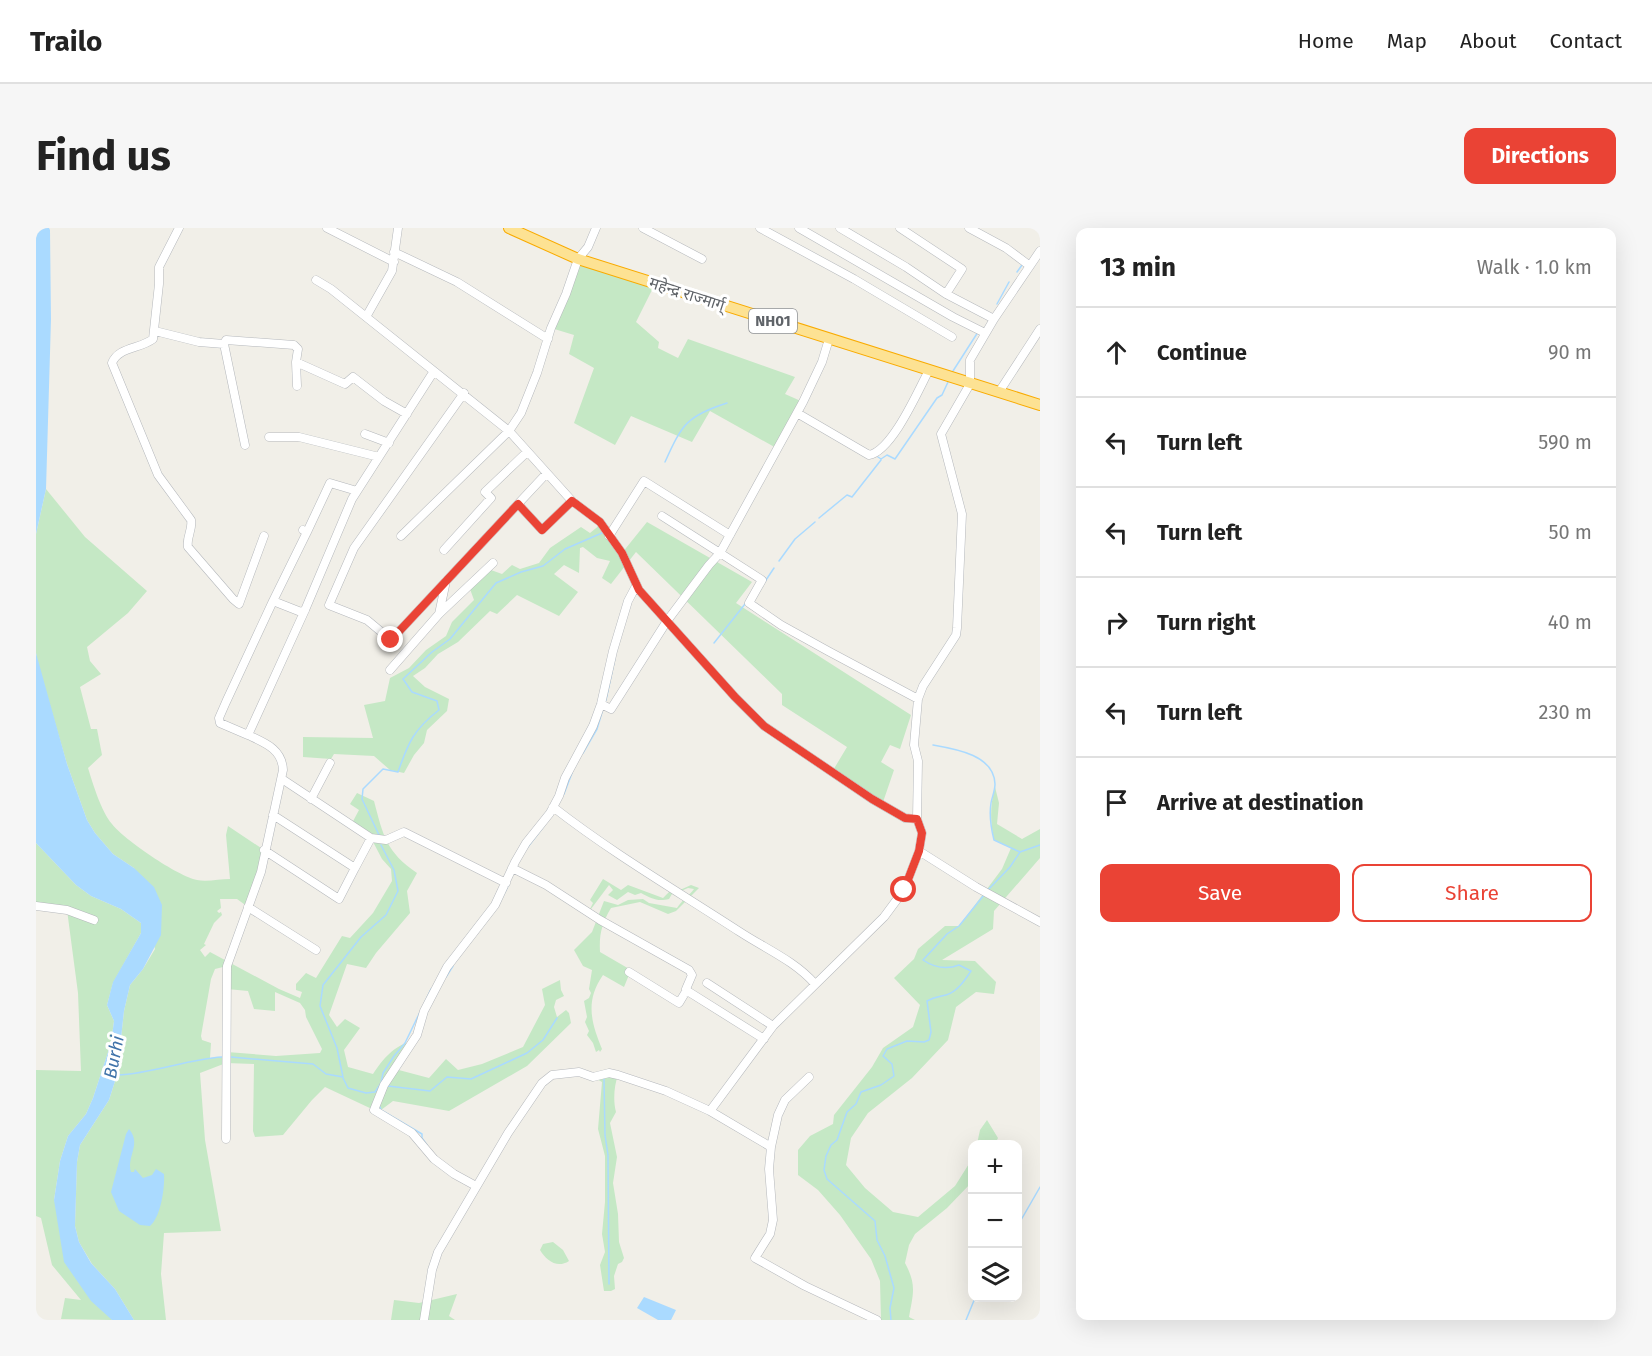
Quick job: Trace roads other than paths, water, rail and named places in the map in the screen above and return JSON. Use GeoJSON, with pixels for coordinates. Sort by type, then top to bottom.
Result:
{"type":"FeatureCollection","features":[{"type":"Feature","properties":{"kind":"highway","name":"महेन्द्र राज्मार्ग्"},"geometry":{"type":"LineString","coordinates":[[516,230],[578,259],[1040,405]]}},
{"type":"Feature","properties":{"kind":"street"},"geometry":{"type":"LineString","coordinates":[[179,228],[159,267],[153,339],[145,345],[120,352],[114,356],[112,363],[158,475],[191,520],[193,527],[187,542],[188,547],[239,604],[264,536]]}},
{"type":"Feature","properties":{"kind":"street"},"geometry":{"type":"LineString","coordinates":[[327,228],[394,262]]}},
{"type":"Feature","properties":{"kind":"street"},"geometry":{"type":"LineString","coordinates":[[366,317],[392,271],[398,228]]}},
{"type":"Feature","properties":{"kind":"street"},"geometry":{"type":"LineString","coordinates":[[401,536],[509,431],[525,402],[537,373],[578,259],[588,247],[596,228]]}},
{"type":"Feature","properties":{"kind":"street"},"geometry":{"type":"LineString","coordinates":[[643,228],[702,259]]}},
{"type":"Feature","properties":{"kind":"street"},"geometry":{"type":"LineString","coordinates":[[760,228],[952,336]]}},
{"type":"Feature","properties":{"kind":"street"},"geometry":{"type":"LineString","coordinates":[[799,228],[985,333]]}},
{"type":"Feature","properties":{"kind":"street"},"geometry":{"type":"LineString","coordinates":[[840,228],[946,294],[994,319]]}},
{"type":"Feature","properties":{"kind":"street"},"geometry":{"type":"LineString","coordinates":[[900,228],[962,269],[946,294]]}},
{"type":"Feature","properties":{"kind":"street"},"geometry":{"type":"LineString","coordinates":[[969,228],[1005,248],[1030,266]]}},
{"type":"Feature","properties":{"kind":"street"},"geometry":{"type":"LineString","coordinates":[[711,1111],[773,1026],[884,917],[904,890],[919,851],[922,833],[917,819],[918,761],[914,745],[918,699],[923,686],[956,635],[957,628],[962,514],[941,434],[970,384],[970,360],[985,333],[1040,251]]}},
{"type":"Feature","properties":{"kind":"street"},"geometry":{"type":"LineString","coordinates":[[394,252],[457,282],[548,339]]}},
{"type":"Feature","properties":{"kind":"street"},"geometry":{"type":"LineString","coordinates":[[316,280],[464,393],[509,431],[572,501],[600,522],[622,553],[636,585],[764,726],[872,799],[905,818],[917,819]]}},
{"type":"Feature","properties":{"kind":"street"},"geometry":{"type":"LineString","coordinates":[[999,392],[1040,329]]}},
{"type":"Feature","properties":{"kind":"street"},"geometry":{"type":"LineString","coordinates":[[155,331],[199,342],[224,344]]}},
{"type":"Feature","properties":{"kind":"street"},"geometry":{"type":"LineString","coordinates":[[601,704],[611,709],[667,621],[720,553],[797,413],[815,377],[829,339]]}},
{"type":"Feature","properties":{"kind":"street"},"geometry":{"type":"LineString","coordinates":[[224,344],[226,340],[294,345],[298,349],[297,386]]}},
{"type":"Feature","properties":{"kind":"street"},"geometry":{"type":"LineString","coordinates":[[224,344],[245,445]]}},
{"type":"Feature","properties":{"kind":"street"},"geometry":{"type":"LineString","coordinates":[[296,362],[345,384],[353,377],[384,401],[407,414]]}},
{"type":"Feature","properties":{"kind":"street"},"geometry":{"type":"LineString","coordinates":[[797,413],[869,455],[876,454],[898,426],[929,370]]}},
{"type":"Feature","properties":{"kind":"street"},"geometry":{"type":"LineString","coordinates":[[248,735],[357,491],[434,371]]}},
{"type":"Feature","properties":{"kind":"street"},"geometry":{"type":"LineString","coordinates":[[464,393],[354,548],[328,605],[367,620],[391,640],[546,474]]}},
{"type":"Feature","properties":{"kind":"street"},"geometry":{"type":"LineString","coordinates":[[365,434],[389,443]]}},
{"type":"Feature","properties":{"kind":"street"},"geometry":{"type":"LineString","coordinates":[[269,436],[299,438],[379,457]]}},
{"type":"Feature","properties":{"kind":"street"},"geometry":{"type":"LineString","coordinates":[[444,550],[491,498],[485,492],[527,453]]}},
{"type":"Feature","properties":{"kind":"street"},"geometry":{"type":"LineString","coordinates":[[609,536],[644,481],[730,536]]}},
{"type":"Feature","properties":{"kind":"street"},"geometry":{"type":"LineString","coordinates":[[226,1139],[227,966],[261,872],[283,765],[275,748],[220,723],[219,718],[305,531],[330,483],[357,491]]}},
{"type":"Feature","properties":{"kind":"street"},"geometry":{"type":"LineString","coordinates":[[518,504],[542,530],[572,501]]}},
{"type":"Feature","properties":{"kind":"street"},"geometry":{"type":"LineString","coordinates":[[662,516],[762,580],[749,603],[753,606],[828,651],[918,699]]}},
{"type":"Feature","properties":{"kind":"street"},"geometry":{"type":"LineString","coordinates":[[390,670],[439,614],[493,563]]}},
{"type":"Feature","properties":{"kind":"street"},"geometry":{"type":"LineString","coordinates":[[439,614],[447,579]]}},
{"type":"Feature","properties":{"kind":"street"},"geometry":{"type":"LineString","coordinates":[[476,1186],[434,1159],[412,1132],[374,1110],[384,1085],[417,1035],[424,1011],[447,967],[495,905],[526,843],[553,807],[571,765],[593,726],[628,601],[636,585]]}},
{"type":"Feature","properties":{"kind":"street"},"geometry":{"type":"LineString","coordinates":[[273,601],[301,612],[305,610]]}},
{"type":"Feature","properties":{"kind":"street"},"geometry":{"type":"LineString","coordinates":[[311,800],[330,763]]}},
{"type":"Feature","properties":{"kind":"street"},"geometry":{"type":"LineString","coordinates":[[282,778],[311,800],[371,838],[386,840],[404,832],[506,883]]}},
{"type":"Feature","properties":{"kind":"street"},"geometry":{"type":"LineString","coordinates":[[553,807],[586,833],[802,970],[816,984]]}},
{"type":"Feature","properties":{"kind":"street"},"geometry":{"type":"LineString","coordinates":[[273,815],[355,868]]}},
{"type":"Feature","properties":{"kind":"street"},"geometry":{"type":"LineString","coordinates":[[264,850],[339,899],[371,838]]}},
{"type":"Feature","properties":{"kind":"street"},"geometry":{"type":"LineString","coordinates":[[919,851],[976,887],[1040,922]]}},
{"type":"Feature","properties":{"kind":"street"},"geometry":{"type":"LineString","coordinates":[[512,868],[546,885],[600,920],[689,970],[692,975],[686,989],[689,993],[764,1039]]}},
{"type":"Feature","properties":{"kind":"street"},"geometry":{"type":"LineString","coordinates":[[36,906],[67,910],[94,920]]}},
{"type":"Feature","properties":{"kind":"street"},"geometry":{"type":"LineString","coordinates":[[248,908],[316,950]]}},
{"type":"Feature","properties":{"kind":"street"},"geometry":{"type":"LineString","coordinates":[[629,972],[680,1003],[685,993],[689,993]]}},
{"type":"Feature","properties":{"kind":"street"},"geometry":{"type":"LineString","coordinates":[[707,983],[773,1026]]}},
{"type":"Feature","properties":{"kind":"street"},"geometry":{"type":"LineString","coordinates":[[424,1320],[432,1270],[438,1252],[508,1133],[542,1083],[552,1075],[579,1072],[593,1077],[609,1073],[646,1083],[711,1111],[771,1147]]}},
{"type":"Feature","properties":{"kind":"street"},"geometry":{"type":"LineString","coordinates":[[809,1077],[785,1100],[778,1115],[769,1169],[773,1220],[770,1234],[755,1258],[805,1286],[877,1320]]}},
{"type":"Feature","properties":{"kind":"water"},"geometry":{"type":"Polygon","coordinates":[[[36,228],[49,228],[50,230],[51,319],[46,489],[36,534],[36,228]]]}},
{"type":"Feature","properties":{"kind":"water","name":"Burhi"},"geometry":{"type":"Polygon","coordinates":[[[36,653],[67,764],[87,820],[113,854],[134,868],[154,887],[162,905],[161,935],[143,969],[130,985],[124,1011],[117,1075],[109,1100],[80,1145],[77,1162],[75,1226],[79,1242],[91,1263],[115,1289],[134,1320],[112,1320],[91,1301],[64,1262],[54,1200],[60,1161],[68,1136],[86,1114],[111,1043],[114,1021],[107,1005],[113,982],[141,933],[141,923],[121,909],[91,896],[76,885],[36,843],[36,653]]]}},
{"type":"Feature","properties":{"kind":"water"},"geometry":{"type":"Polygon","coordinates":[[[129,1129],[134,1140],[130,1161],[131,1172],[135,1169],[143,1178],[152,1175],[156,1169],[164,1174],[160,1209],[150,1226],[140,1225],[119,1211],[111,1192],[129,1129]]]}},
{"type":"Feature","properties":{"kind":"water"},"geometry":{"type":"Polygon","coordinates":[[[644,1297],[676,1310],[671,1320],[658,1320],[637,1308],[644,1297]]]}},
{"type":"Feature","properties":{"kind":"waterway"},"geometry":{"type":"LineString","coordinates":[[1017,272],[1022,265]]}},
{"type":"Feature","properties":{"kind":"waterway"},"geometry":{"type":"LineString","coordinates":[[997,304],[1009,282]]}},
{"type":"Feature","properties":{"kind":"waterway"},"geometry":{"type":"LineString","coordinates":[[953,371],[978,332]]}},
{"type":"Feature","properties":{"kind":"waterway"},"geometry":{"type":"LineString","coordinates":[[878,457],[881,459],[887,455],[895,459],[937,398],[942,395],[948,382]]}},
{"type":"Feature","properties":{"kind":"waterway"},"geometry":{"type":"LineString","coordinates":[[665,462],[687,423],[703,412],[727,403]]}},
{"type":"Feature","properties":{"kind":"waterway"},"geometry":{"type":"LineString","coordinates":[[819,518],[847,495],[852,497],[881,460]]}},
{"type":"Feature","properties":{"kind":"waterway"},"geometry":{"type":"LineString","coordinates":[[779,561],[795,539],[815,522]]}},
{"type":"Feature","properties":{"kind":"waterway"},"geometry":{"type":"LineString","coordinates":[[379,835],[362,799],[363,789],[383,769],[398,772],[413,737],[423,724],[439,710],[437,701],[412,692],[403,679],[450,639],[496,583],[521,572],[543,566],[565,549],[602,533]]}},
{"type":"Feature","properties":{"kind":"waterway"},"geometry":{"type":"LineString","coordinates":[[764,583],[774,568]]}},
{"type":"Feature","properties":{"kind":"waterway"},"geometry":{"type":"LineString","coordinates":[[714,643],[745,604]]}},
{"type":"Feature","properties":{"kind":"waterway"},"geometry":{"type":"LineString","coordinates":[[606,700],[615,658]]}},
{"type":"Feature","properties":{"kind":"waterway"},"geometry":{"type":"LineString","coordinates":[[583,753],[597,729],[603,709]]}},
{"type":"Feature","properties":{"kind":"waterway"},"geometry":{"type":"LineString","coordinates":[[933,745],[972,755],[988,766],[993,774],[995,787],[990,812],[994,840],[1020,852],[1010,867],[987,891]]}},
{"type":"Feature","properties":{"kind":"waterway"},"geometry":{"type":"LineString","coordinates":[[564,794],[572,773]]}},
{"type":"Feature","properties":{"kind":"waterway"},"geometry":{"type":"LineString","coordinates":[[527,848],[544,826]]}},
{"type":"Feature","properties":{"kind":"waterway"},"geometry":{"type":"LineString","coordinates":[[231,1057],[313,1064],[326,1074],[343,1077],[337,1048],[320,1006],[323,985],[361,937],[386,915],[398,891],[394,870],[381,845]]}},
{"type":"Feature","properties":{"kind":"waterway"},"geometry":{"type":"LineString","coordinates":[[1020,852],[1040,845]]}},
{"type":"Feature","properties":{"kind":"waterway"},"geometry":{"type":"LineString","coordinates":[[499,904],[509,884]]}},
{"type":"Feature","properties":{"kind":"waterway"},"geometry":{"type":"LineString","coordinates":[[891,1320],[890,1308],[894,1288],[885,1256],[877,1240],[875,1221],[827,1179],[824,1170],[826,1156],[831,1145],[837,1140],[847,1112],[856,1104],[861,1092],[881,1085],[894,1076],[892,1064],[883,1056],[887,1049],[907,1041],[929,1040],[931,1032],[927,1001],[954,991],[971,971],[959,965],[945,968],[923,960],[947,934],[959,926],[984,895]]}},
{"type":"Feature","properties":{"kind":"waterway"},"geometry":{"type":"LineString","coordinates":[[446,977],[453,966]]}},
{"type":"Feature","properties":{"kind":"waterway"},"geometry":{"type":"LineString","coordinates":[[424,1004],[431,989]]}},
{"type":"Feature","properties":{"kind":"waterway"},"geometry":{"type":"LineString","coordinates":[[343,1078],[348,1088],[366,1093],[375,1092],[381,1083],[383,1073],[405,1043],[420,1012]]}},
{"type":"Feature","properties":{"kind":"waterway"},"geometry":{"type":"LineString","coordinates":[[388,1086],[430,1091],[447,1077],[471,1079],[527,1053],[543,1040],[557,1018]]}},
{"type":"Feature","properties":{"kind":"waterway","name":"Burhi"},"geometry":{"type":"LineString","coordinates":[[117,1075],[222,1057]]}},
{"type":"Feature","properties":{"kind":"waterway"},"geometry":{"type":"LineString","coordinates":[[604,1079],[605,1135],[608,1155],[609,1284]]}},
{"type":"Feature","properties":{"kind":"waterway"},"geometry":{"type":"LineString","coordinates":[[385,1091],[390,1082]]}},
{"type":"Feature","properties":{"kind":"waterway"},"geometry":{"type":"LineString","coordinates":[[380,1107],[381,1110],[422,1134],[427,1145]]}},
{"type":"Feature","properties":{"kind":"waterway"},"geometry":{"type":"LineString","coordinates":[[1022,1218],[1040,1187]]}},
{"type":"Feature","properties":{"kind":"waterway"},"geometry":{"type":"LineString","coordinates":[[966,1320],[973,1302]]}}]}
